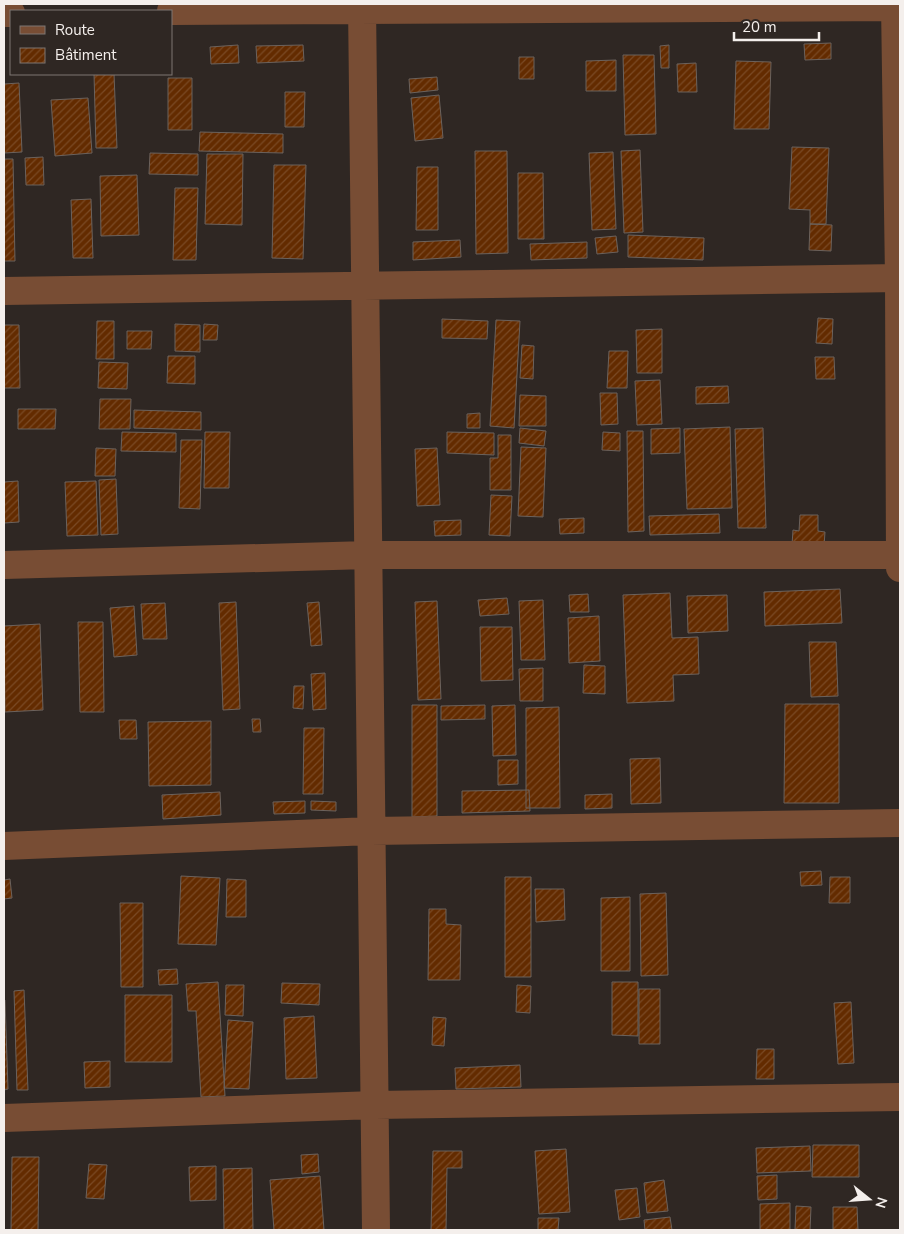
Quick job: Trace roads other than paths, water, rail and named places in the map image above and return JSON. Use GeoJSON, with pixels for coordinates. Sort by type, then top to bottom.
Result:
{"type":"FeatureCollection","features":[{"type":"Feature","properties":{"kind":"street"},"geometry":{"type":"LineString","coordinates":[[172,12],[362,7],[897,6],[900,278],[900,568]]}},
{"type":"Feature","properties":{"kind":"street"},"geometry":{"type":"LineString","coordinates":[[362,7],[376,1230]]}},
{"type":"Feature","properties":{"kind":"street"},"geometry":{"type":"LineString","coordinates":[[4,291],[900,278]]}},
{"type":"Feature","properties":{"kind":"street"},"geometry":{"type":"LineString","coordinates":[[4,565],[368,554],[900,555]]}},
{"type":"Feature","properties":{"kind":"street"},"geometry":{"type":"LineString","coordinates":[[4,846],[371,831],[900,823]]}},
{"type":"Feature","properties":{"kind":"street"},"geometry":{"type":"LineString","coordinates":[[4,1118],[375,1105],[900,1097]]}}]}
